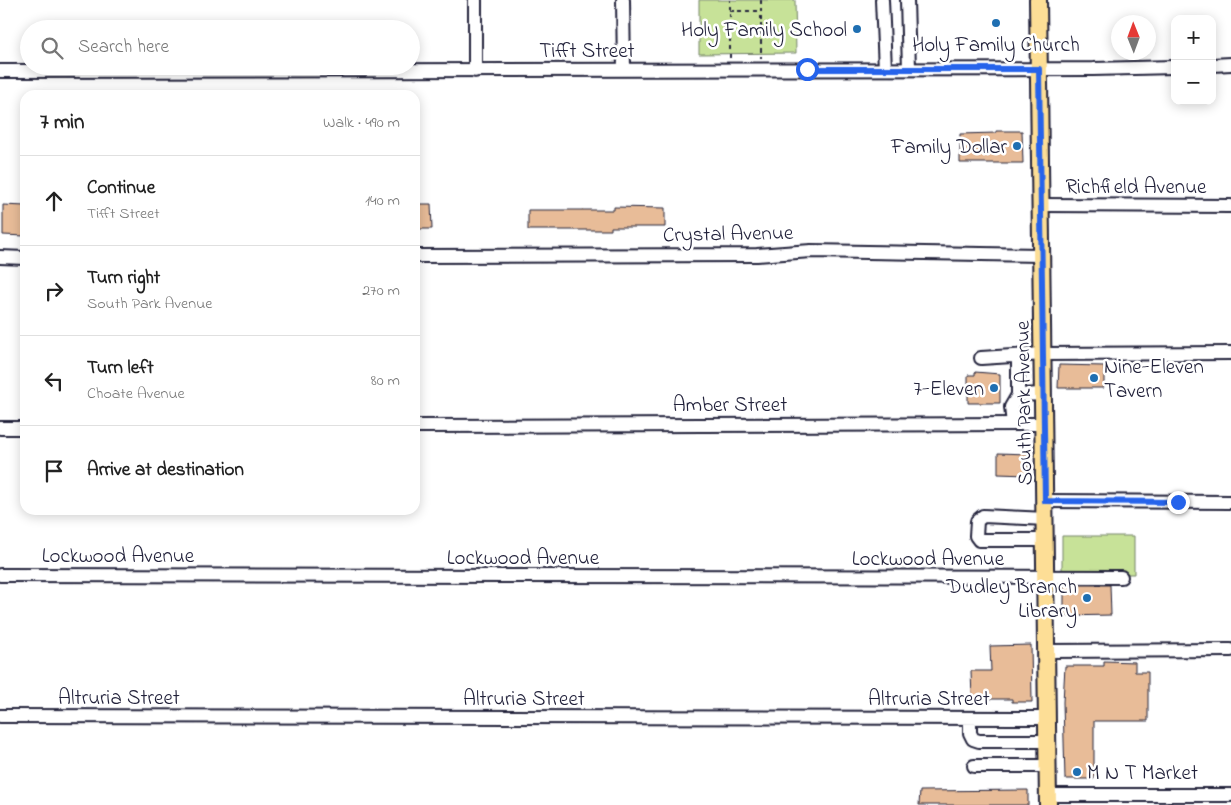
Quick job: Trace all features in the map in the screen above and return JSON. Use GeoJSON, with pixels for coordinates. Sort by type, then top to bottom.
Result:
{"type":"FeatureCollection","features":[{"type":"Feature","properties":{"kind":"main road","name":"South Park Avenue"},"geometry":{"type":"LineString","coordinates":[[1038,0],[1046,518],[1048,800]]}},
{"type":"Feature","properties":{"kind":"street"},"geometry":{"type":"LineString","coordinates":[[475,0],[475,70]]}},
{"type":"Feature","properties":{"kind":"street"},"geometry":{"type":"LineString","coordinates":[[623,0],[624,70]]}},
{"type":"Feature","properties":{"kind":"street"},"geometry":{"type":"LineString","coordinates":[[882,0],[885,69]]}},
{"type":"Feature","properties":{"kind":"street"},"geometry":{"type":"LineString","coordinates":[[907,0],[909,69]]}},
{"type":"Feature","properties":{"kind":"street"},"geometry":{"type":"LineString","coordinates":[[1216,65],[1231,64]]}},
{"type":"Feature","properties":{"kind":"street","name":"Tifft Street"},"geometry":{"type":"LineString","coordinates":[[420,70],[1171,67]]}},
{"type":"Feature","properties":{"kind":"street","name":"Tifft Street"},"geometry":{"type":"LineString","coordinates":[[0,71],[20,71]]}},
{"type":"Feature","properties":{"kind":"street","name":"Richfield Avenue"},"geometry":{"type":"LineString","coordinates":[[1041,205],[1231,206]]}},
{"type":"Feature","properties":{"kind":"street","name":"Crystal Avenue"},"geometry":{"type":"LineString","coordinates":[[420,256],[757,255],[811,251],[1042,255]]}},
{"type":"Feature","properties":{"kind":"street"},"geometry":{"type":"LineString","coordinates":[[0,257],[20,258]]}},
{"type":"Feature","properties":{"kind":"street"},"geometry":{"type":"LineString","coordinates":[[981,358],[1043,354],[1231,353]]}},
{"type":"Feature","properties":{"kind":"street"},"geometry":{"type":"LineString","coordinates":[[1013,424],[1011,407],[1018,395],[1018,357]]}},
{"type":"Feature","properties":{"kind":"street"},"geometry":{"type":"LineString","coordinates":[[1018,395],[1044,394]]}},
{"type":"Feature","properties":{"kind":"street","name":"Amber Street"},"geometry":{"type":"LineString","coordinates":[[420,426],[1044,424]]}},
{"type":"Feature","properties":{"kind":"street"},"geometry":{"type":"LineString","coordinates":[[0,428],[20,428]]}},
{"type":"Feature","properties":{"kind":"street"},"geometry":{"type":"LineString","coordinates":[[1045,501],[1231,502]]}},
{"type":"Feature","properties":{"kind":"street"},"geometry":{"type":"LineString","coordinates":[[1046,518],[983,516],[976,521],[976,536],[979,540],[1046,540]]}},
{"type":"Feature","properties":{"kind":"street","name":"Lockwood Avenue"},"geometry":{"type":"LineString","coordinates":[[0,575],[1121,577]]}},
{"type":"Feature","properties":{"kind":"street"},"geometry":{"type":"LineString","coordinates":[[1047,650],[1231,650]]}},
{"type":"Feature","properties":{"kind":"street","name":"Altruria Street"},"geometry":{"type":"LineString","coordinates":[[0,716],[1047,718]]}},
{"type":"Feature","properties":{"kind":"street"},"geometry":{"type":"LineString","coordinates":[[970,718],[970,733],[973,739],[1048,741]]}},
{"type":"Feature","properties":{"kind":"street"},"geometry":{"type":"LineString","coordinates":[[974,766],[1048,766]]}},
{"type":"Feature","properties":{"kind":"street"},"geometry":{"type":"LineString","coordinates":[[1048,800],[1231,795]]}},
{"type":"Feature","properties":{"kind":"path"},"geometry":{"type":"LineString","coordinates":[[730,0],[730,59]]}},
{"type":"Feature","properties":{"kind":"path"},"geometry":{"type":"LineString","coordinates":[[761,0],[761,59]]}},
{"type":"Feature","properties":{"kind":"path"},"geometry":{"type":"LineString","coordinates":[[730,11],[761,11]]}},
{"type":"Feature","properties":{"kind":"green space"},"geometry":{"type":"Polygon","coordinates":[[[699,0],[795,0],[796,53],[699,54],[699,0]]]}},
{"type":"Feature","properties":{"kind":"green space"},"geometry":{"type":"Polygon","coordinates":[[[1062,536],[1134,536],[1134,574],[1062,574],[1062,536]]]}},
{"type":"Feature","properties":{"kind":"building"},"geometry":{"type":"Polygon","coordinates":[[[996,131],[1022,131],[1023,163],[960,163],[960,134],[996,133],[996,131]]]}},
{"type":"Feature","properties":{"kind":"building"},"geometry":{"type":"Polygon","coordinates":[[[420,204],[431,204],[432,229],[420,229],[420,204]]]}},
{"type":"Feature","properties":{"kind":"building"},"geometry":{"type":"Polygon","coordinates":[[[3,205],[20,206],[20,236],[3,235],[3,205]]]}},
{"type":"Feature","properties":{"kind":"building"},"geometry":{"type":"Polygon","coordinates":[[[614,207],[665,208],[665,227],[611,227],[611,230],[528,230],[528,210],[614,210],[614,207]]]}},
{"type":"Feature","properties":{"kind":"building"},"geometry":{"type":"Polygon","coordinates":[[[1059,365],[1104,366],[1104,388],[1058,388],[1059,365]]]}},
{"type":"Feature","properties":{"kind":"building"},"geometry":{"type":"Polygon","coordinates":[[[975,372],[1000,374],[1000,403],[968,403],[968,375],[975,375],[975,372]]]}},
{"type":"Feature","properties":{"kind":"building"},"geometry":{"type":"Polygon","coordinates":[[[998,453],[1028,454],[1028,475],[998,474],[998,453]]]}},
{"type":"Feature","properties":{"kind":"building","name":"Dudley Branch Library"},"geometry":{"type":"Polygon","coordinates":[[[1064,585],[1110,585],[1111,615],[1064,616],[1064,585]]]}},
{"type":"Feature","properties":{"kind":"building"},"geometry":{"type":"Polygon","coordinates":[[[1031,645],[1032,702],[1012,702],[1012,699],[972,699],[971,671],[991,671],[990,646],[1031,645]]]}},
{"type":"Feature","properties":{"kind":"building"},"geometry":{"type":"Polygon","coordinates":[[[1104,661],[1135,662],[1135,672],[1148,672],[1148,721],[1094,721],[1094,779],[1065,779],[1063,702],[1065,666],[1104,666],[1104,661]]]}},
{"type":"Feature","properties":{"kind":"building"},"geometry":{"type":"Polygon","coordinates":[[[1028,790],[1028,805],[919,805],[920,791],[1028,790]]]}},
{"type":"Feature","properties":{"kind":"place","name":"Holy Family Church"},"geometry":{"type":"Point","coordinates":[996,23]}},
{"type":"Feature","properties":{"kind":"place","name":"Holy Family School"},"geometry":{"type":"Point","coordinates":[857,29]}},
{"type":"Feature","properties":{"kind":"place","name":"Family Dollar"},"geometry":{"type":"Point","coordinates":[1017,146]}},
{"type":"Feature","properties":{"kind":"place","name":"Nine-Eleven Tavern"},"geometry":{"type":"Point","coordinates":[1094,378]}},
{"type":"Feature","properties":{"kind":"place","name":"7-Eleven"},"geometry":{"type":"Point","coordinates":[994,388]}},
{"type":"Feature","properties":{"kind":"place","name":"Dudley Branch Library"},"geometry":{"type":"Point","coordinates":[1087,598]}},
{"type":"Feature","properties":{"kind":"place","name":"M N T Market"},"geometry":{"type":"Point","coordinates":[1077,772]}},
{"type":"Feature","properties":{"kind":"route"},"geometry":{"type":"LineString","coordinates":[[807,69],[1039,69],[1045,501],[1178,502]]}}]}
